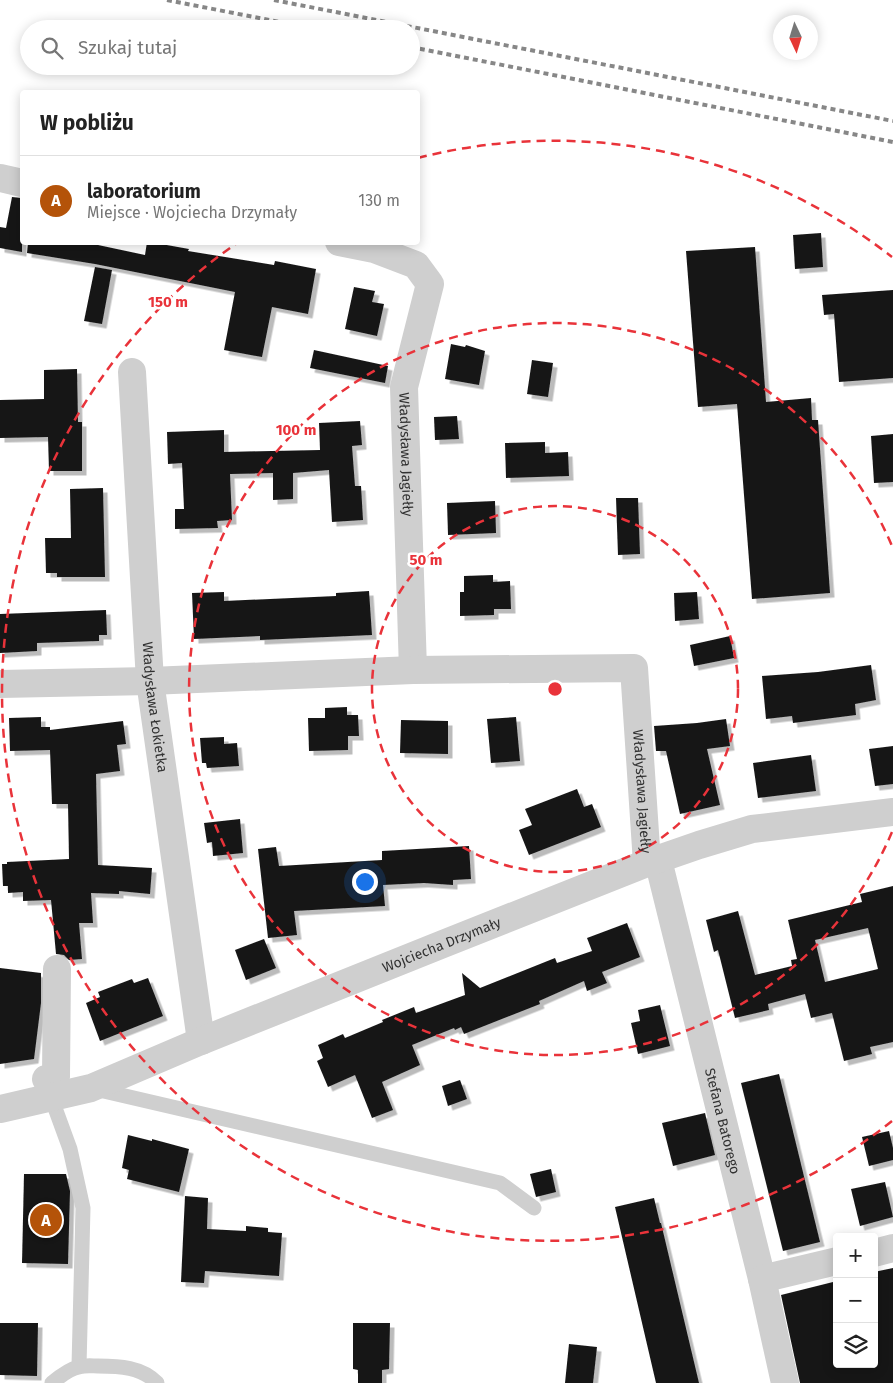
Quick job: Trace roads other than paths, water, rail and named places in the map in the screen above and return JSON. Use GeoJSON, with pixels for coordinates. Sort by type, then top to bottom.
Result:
{"type":"FeatureCollection","features":[{"type":"Feature","properties":{"kind":"street"},"geometry":{"type":"LineString","coordinates":[[0,178],[20,182]]}},
{"type":"Feature","properties":{"kind":"street","name":"Władysława Jagiełły"},"geometry":{"type":"LineString","coordinates":[[354,245],[374,249],[416,265],[430,284],[404,387],[414,670]]}},
{"type":"Feature","properties":{"kind":"street","name":"Władysława Łokietka"},"geometry":{"type":"LineString","coordinates":[[132,372],[150,681],[201,1041]]}},
{"type":"Feature","properties":{"kind":"street","name":"Władysława Jagiełły"},"geometry":{"type":"LineString","coordinates":[[0,684],[150,681],[414,670],[634,668],[652,861]]}},
{"type":"Feature","properties":{"kind":"street","name":"Wojciecha Drzymały"},"geometry":{"type":"LineString","coordinates":[[0,1109],[48,1088],[92,1088],[201,1041],[699,844],[752,829],[893,812]]}},
{"type":"Feature","properties":{"kind":"street","name":"Stefana Batorego"},"geometry":{"type":"LineString","coordinates":[[652,861],[762,1279],[785,1383]]}},
{"type":"Feature","properties":{"kind":"street"},"geometry":{"type":"LineString","coordinates":[[48,1088],[56,1077],[57,969]]}},
{"type":"Feature","properties":{"kind":"street"},"geometry":{"type":"LineString","coordinates":[[878,1252],[893,1248]]}},
{"type":"Feature","properties":{"kind":"street"},"geometry":{"type":"LineString","coordinates":[[762,1279],[833,1262]]}},
{"type":"Feature","properties":{"kind":"lane"},"geometry":{"type":"LineString","coordinates":[[48,1088],[70,1150],[83,1208],[79,1366]]}},
{"type":"Feature","properties":{"kind":"lane"},"geometry":{"type":"LineString","coordinates":[[92,1088],[500,1183],[534,1208]]}},
{"type":"Feature","properties":{"kind":"lane"},"geometry":{"type":"LineString","coordinates":[[52,1383],[79,1366],[123,1366],[151,1377],[157,1383]]}},
{"type":"Feature","properties":{"kind":"railway"},"geometry":{"type":"LineString","coordinates":[[167,0],[269,20]]}},
{"type":"Feature","properties":{"kind":"railway"},"geometry":{"type":"LineString","coordinates":[[274,0],[376,20]]}},
{"type":"Feature","properties":{"kind":"railway"},"geometry":{"type":"LineString","coordinates":[[420,29],[893,121]]}},
{"type":"Feature","properties":{"kind":"railway"},"geometry":{"type":"LineString","coordinates":[[420,49],[893,142]]}},
{"type":"Feature","properties":{"kind":"place","name":"laboratorium"},"geometry":{"type":"Point","coordinates":[46,1220]}}]}
